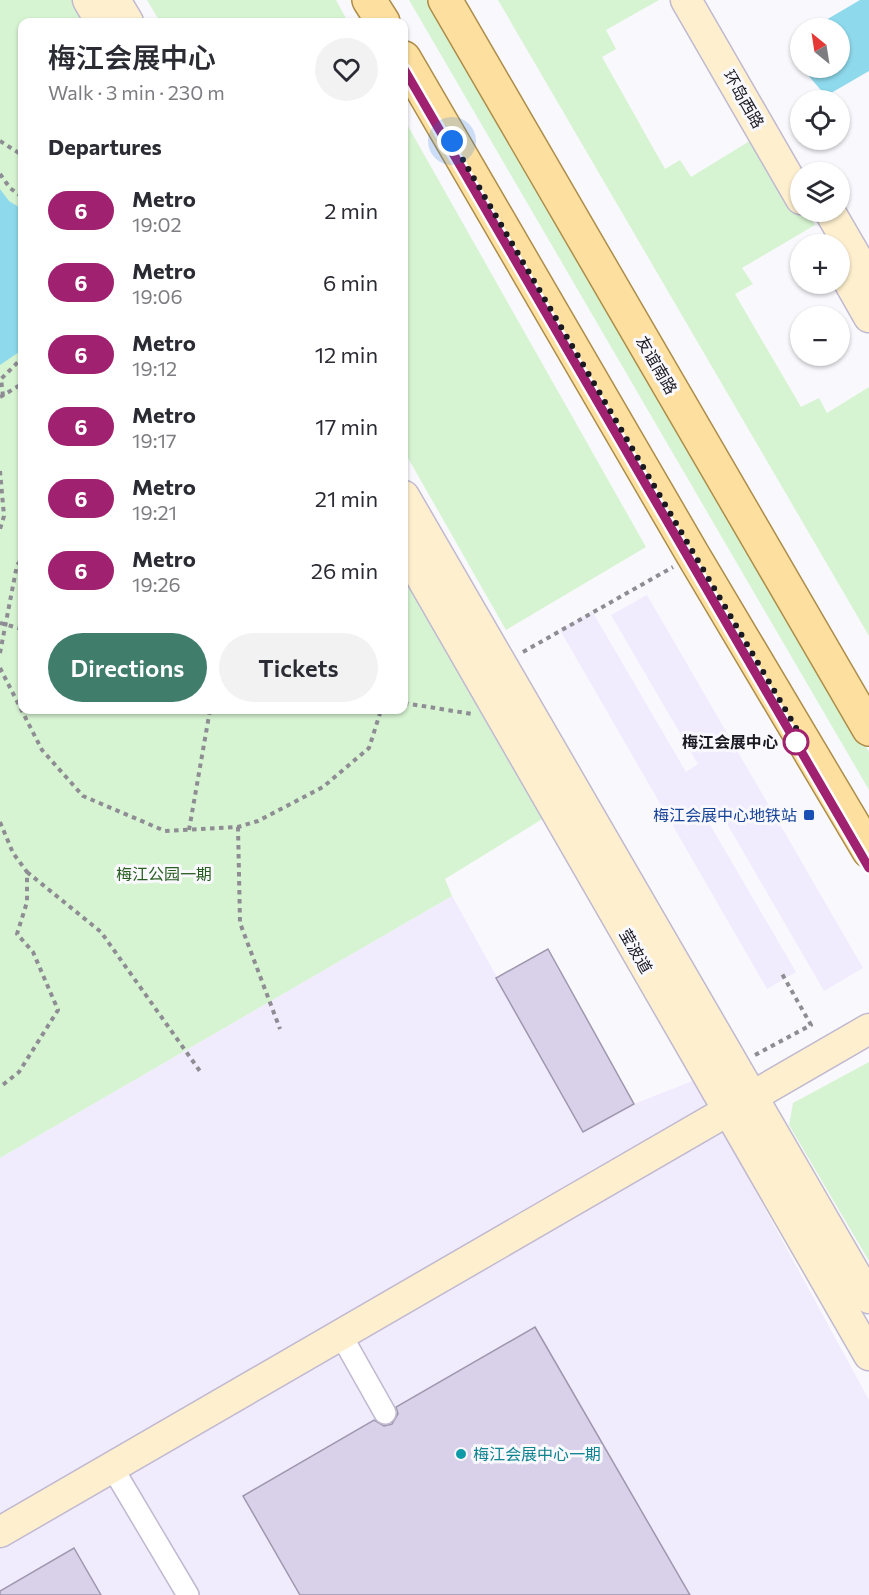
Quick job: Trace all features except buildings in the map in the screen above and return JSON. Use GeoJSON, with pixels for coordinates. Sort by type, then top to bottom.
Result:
{"type":"FeatureCollection","features":[{"type":"Feature","properties":{"kind":"main road"},"geometry":{"type":"LineString","coordinates":[[369,0],[380,18]]}},
{"type":"Feature","properties":{"kind":"main road","name":"友谊南路"},"geometry":{"type":"LineString","coordinates":[[445,0],[869,729]]}},
{"type":"Feature","properties":{"kind":"main road"},"geometry":{"type":"LineString","coordinates":[[408,65],[693,555],[869,851]]}},
{"type":"Feature","properties":{"kind":"street"},"geometry":{"type":"LineString","coordinates":[[88,0],[99,18]]}},
{"type":"Feature","properties":{"kind":"street"},"geometry":{"type":"LineString","coordinates":[[115,0],[126,18]]}},
{"type":"Feature","properties":{"kind":"street","name":"环岛西路"},"geometry":{"type":"LineString","coordinates":[[686,0],[790,180]]}},
{"type":"Feature","properties":{"kind":"street","name":"环岛西路"},"geometry":{"type":"LineString","coordinates":[[707,0],[801,162]]}},
{"type":"Feature","properties":{"kind":"street"},"geometry":{"type":"LineString","coordinates":[[836,222],[869,279]]}},
{"type":"Feature","properties":{"kind":"street"},"geometry":{"type":"LineString","coordinates":[[850,284],[869,317]]}},
{"type":"Feature","properties":{"kind":"street","name":"莹波道"},"geometry":{"type":"LineString","coordinates":[[408,503],[735,1066],[740,1103],[869,1354]]}},
{"type":"Feature","properties":{"kind":"street","name":"莹波道"},"geometry":{"type":"LineString","coordinates":[[408,554],[502,718],[740,1103],[869,1298]]}},
{"type":"Feature","properties":{"kind":"street"},"geometry":{"type":"LineString","coordinates":[[0,1532],[869,1029]]}},
{"type":"Feature","properties":{"kind":"street"},"geometry":{"type":"LineString","coordinates":[[341,1335],[385,1413]]}},
{"type":"Feature","properties":{"kind":"street"},"geometry":{"type":"LineString","coordinates":[[112,1467],[188,1595]]}},
{"type":"Feature","properties":{"kind":"path"},"geometry":{"type":"LineString","coordinates":[[0,141],[18,152]]}},
{"type":"Feature","properties":{"kind":"path"},"geometry":{"type":"LineString","coordinates":[[0,174],[10,188],[18,194]]}},
{"type":"Feature","properties":{"kind":"path"},"geometry":{"type":"LineString","coordinates":[[1,397],[1,379],[18,362]]}},
{"type":"Feature","properties":{"kind":"path"},"geometry":{"type":"LineString","coordinates":[[1,397],[18,386]]}},
{"type":"Feature","properties":{"kind":"path"},"geometry":{"type":"LineString","coordinates":[[0,471],[4,516],[0,529]]}},
{"type":"Feature","properties":{"kind":"path"},"geometry":{"type":"LineString","coordinates":[[501,664],[693,555]]}},
{"type":"Feature","properties":{"kind":"path"},"geometry":{"type":"LineString","coordinates":[[0,653],[18,564]]}},
{"type":"Feature","properties":{"kind":"path"},"geometry":{"type":"LineString","coordinates":[[0,623],[18,628]]}},
{"type":"Feature","properties":{"kind":"path"},"geometry":{"type":"LineString","coordinates":[[0,668],[18,703]]}},
{"type":"Feature","properties":{"kind":"path"},"geometry":{"type":"LineString","coordinates":[[408,704],[502,718]]}},
{"type":"Feature","properties":{"kind":"path"},"geometry":{"type":"LineString","coordinates":[[24,714],[42,750],[83,796],[165,831],[238,827],[258,821],[322,787],[369,748],[380,714]]}},
{"type":"Feature","properties":{"kind":"path"},"geometry":{"type":"LineString","coordinates":[[189,830],[209,714]]}},
{"type":"Feature","properties":{"kind":"path"},"geometry":{"type":"LineString","coordinates":[[0,822],[13,853],[27,872],[101,932],[202,1074]]}},
{"type":"Feature","properties":{"kind":"path"},"geometry":{"type":"LineString","coordinates":[[238,827],[240,923],[280,1029]]}},
{"type":"Feature","properties":{"kind":"path"},"geometry":{"type":"LineString","coordinates":[[0,1087],[19,1072],[58,1010],[33,952],[17,934],[27,902],[27,872]]}},
{"type":"Feature","properties":{"kind":"path"},"geometry":{"type":"LineString","coordinates":[[735,1066],[811,1025],[781,972]]}},
{"type":"Feature","properties":{"kind":"shaded area"},"geometry":{"type":"Polygon","coordinates":[[[647,595],[863,968],[824,991],[719,810],[706,818],[796,972],[767,989],[560,630],[592,611],[686,772],[698,764],[611,615],[647,595]]]}},
{"type":"Feature","properties":{"kind":"shaded area"},"geometry":{"type":"Polygon","coordinates":[[[452,896],[583,1132],[634,1104],[695,1080],[869,1400],[869,1595],[0,1595],[0,1158],[452,896]]]}},
{"type":"Feature","properties":{"kind":"green space","name":"梅江公园一期"},"geometry":{"type":"Polygon","coordinates":[[[0,0],[72,0],[83,18],[18,18],[18,714],[408,714],[408,585],[544,818],[445,879],[452,896],[0,1158],[0,0]]]}},
{"type":"Feature","properties":{"kind":"green space"},"geometry":{"type":"Polygon","coordinates":[[[147,0],[336,0],[346,18],[158,18],[147,0]]]}},
{"type":"Feature","properties":{"kind":"green space"},"geometry":{"type":"Polygon","coordinates":[[[409,0],[430,0],[869,752],[869,790],[409,0]]]}},
{"type":"Feature","properties":{"kind":"green space"},"geometry":{"type":"Polygon","coordinates":[[[498,0],[659,0],[606,30],[616,49],[602,57],[665,169],[680,160],[691,177],[761,134],[790,183],[790,222],[813,222],[815,225],[800,234],[790,234],[790,240],[742,268],[753,284],[735,294],[801,407],[819,398],[827,413],[869,387],[869,636],[498,0]]]}},
{"type":"Feature","properties":{"kind":"green space"},"geometry":{"type":"Polygon","coordinates":[[[408,126],[646,547],[506,630],[408,458],[408,126]]]}},
{"type":"Feature","properties":{"kind":"green space"},"geometry":{"type":"Polygon","coordinates":[[[869,1062],[869,1261],[789,1125],[793,1103],[869,1062]]]}},
{"type":"Feature","properties":{"kind":"water"},"geometry":{"type":"Polygon","coordinates":[[[860,0],[869,0],[869,71],[836,90],[821,90],[810,78],[850,78],[850,18],[830,18],[860,0]]]}},
{"type":"Feature","properties":{"kind":"water"},"geometry":{"type":"Polygon","coordinates":[[[0,189],[9,201],[18,207],[18,353],[0,365],[0,189]]]}},
{"type":"Feature","properties":{"kind":"metro line","name":"6"},"geometry":{"type":"LineString","coordinates":[[408,76],[869,868]]}},
{"type":"Feature","properties":{"kind":"place","name":"梅江会展中心"},"geometry":{"type":"Point","coordinates":[796,742]}},
{"type":"Feature","properties":{"kind":"place","name":"梅江会展中心地铁站"},"geometry":{"type":"Point","coordinates":[809,815]}},
{"type":"Feature","properties":{"kind":"place","name":"梅江会展中心一期"},"geometry":{"type":"Point","coordinates":[461,1454]}},
{"type":"Feature","properties":{"kind":"route"},"geometry":{"type":"LineString","coordinates":[[452,141],[799,733],[796,742]]}}]}
